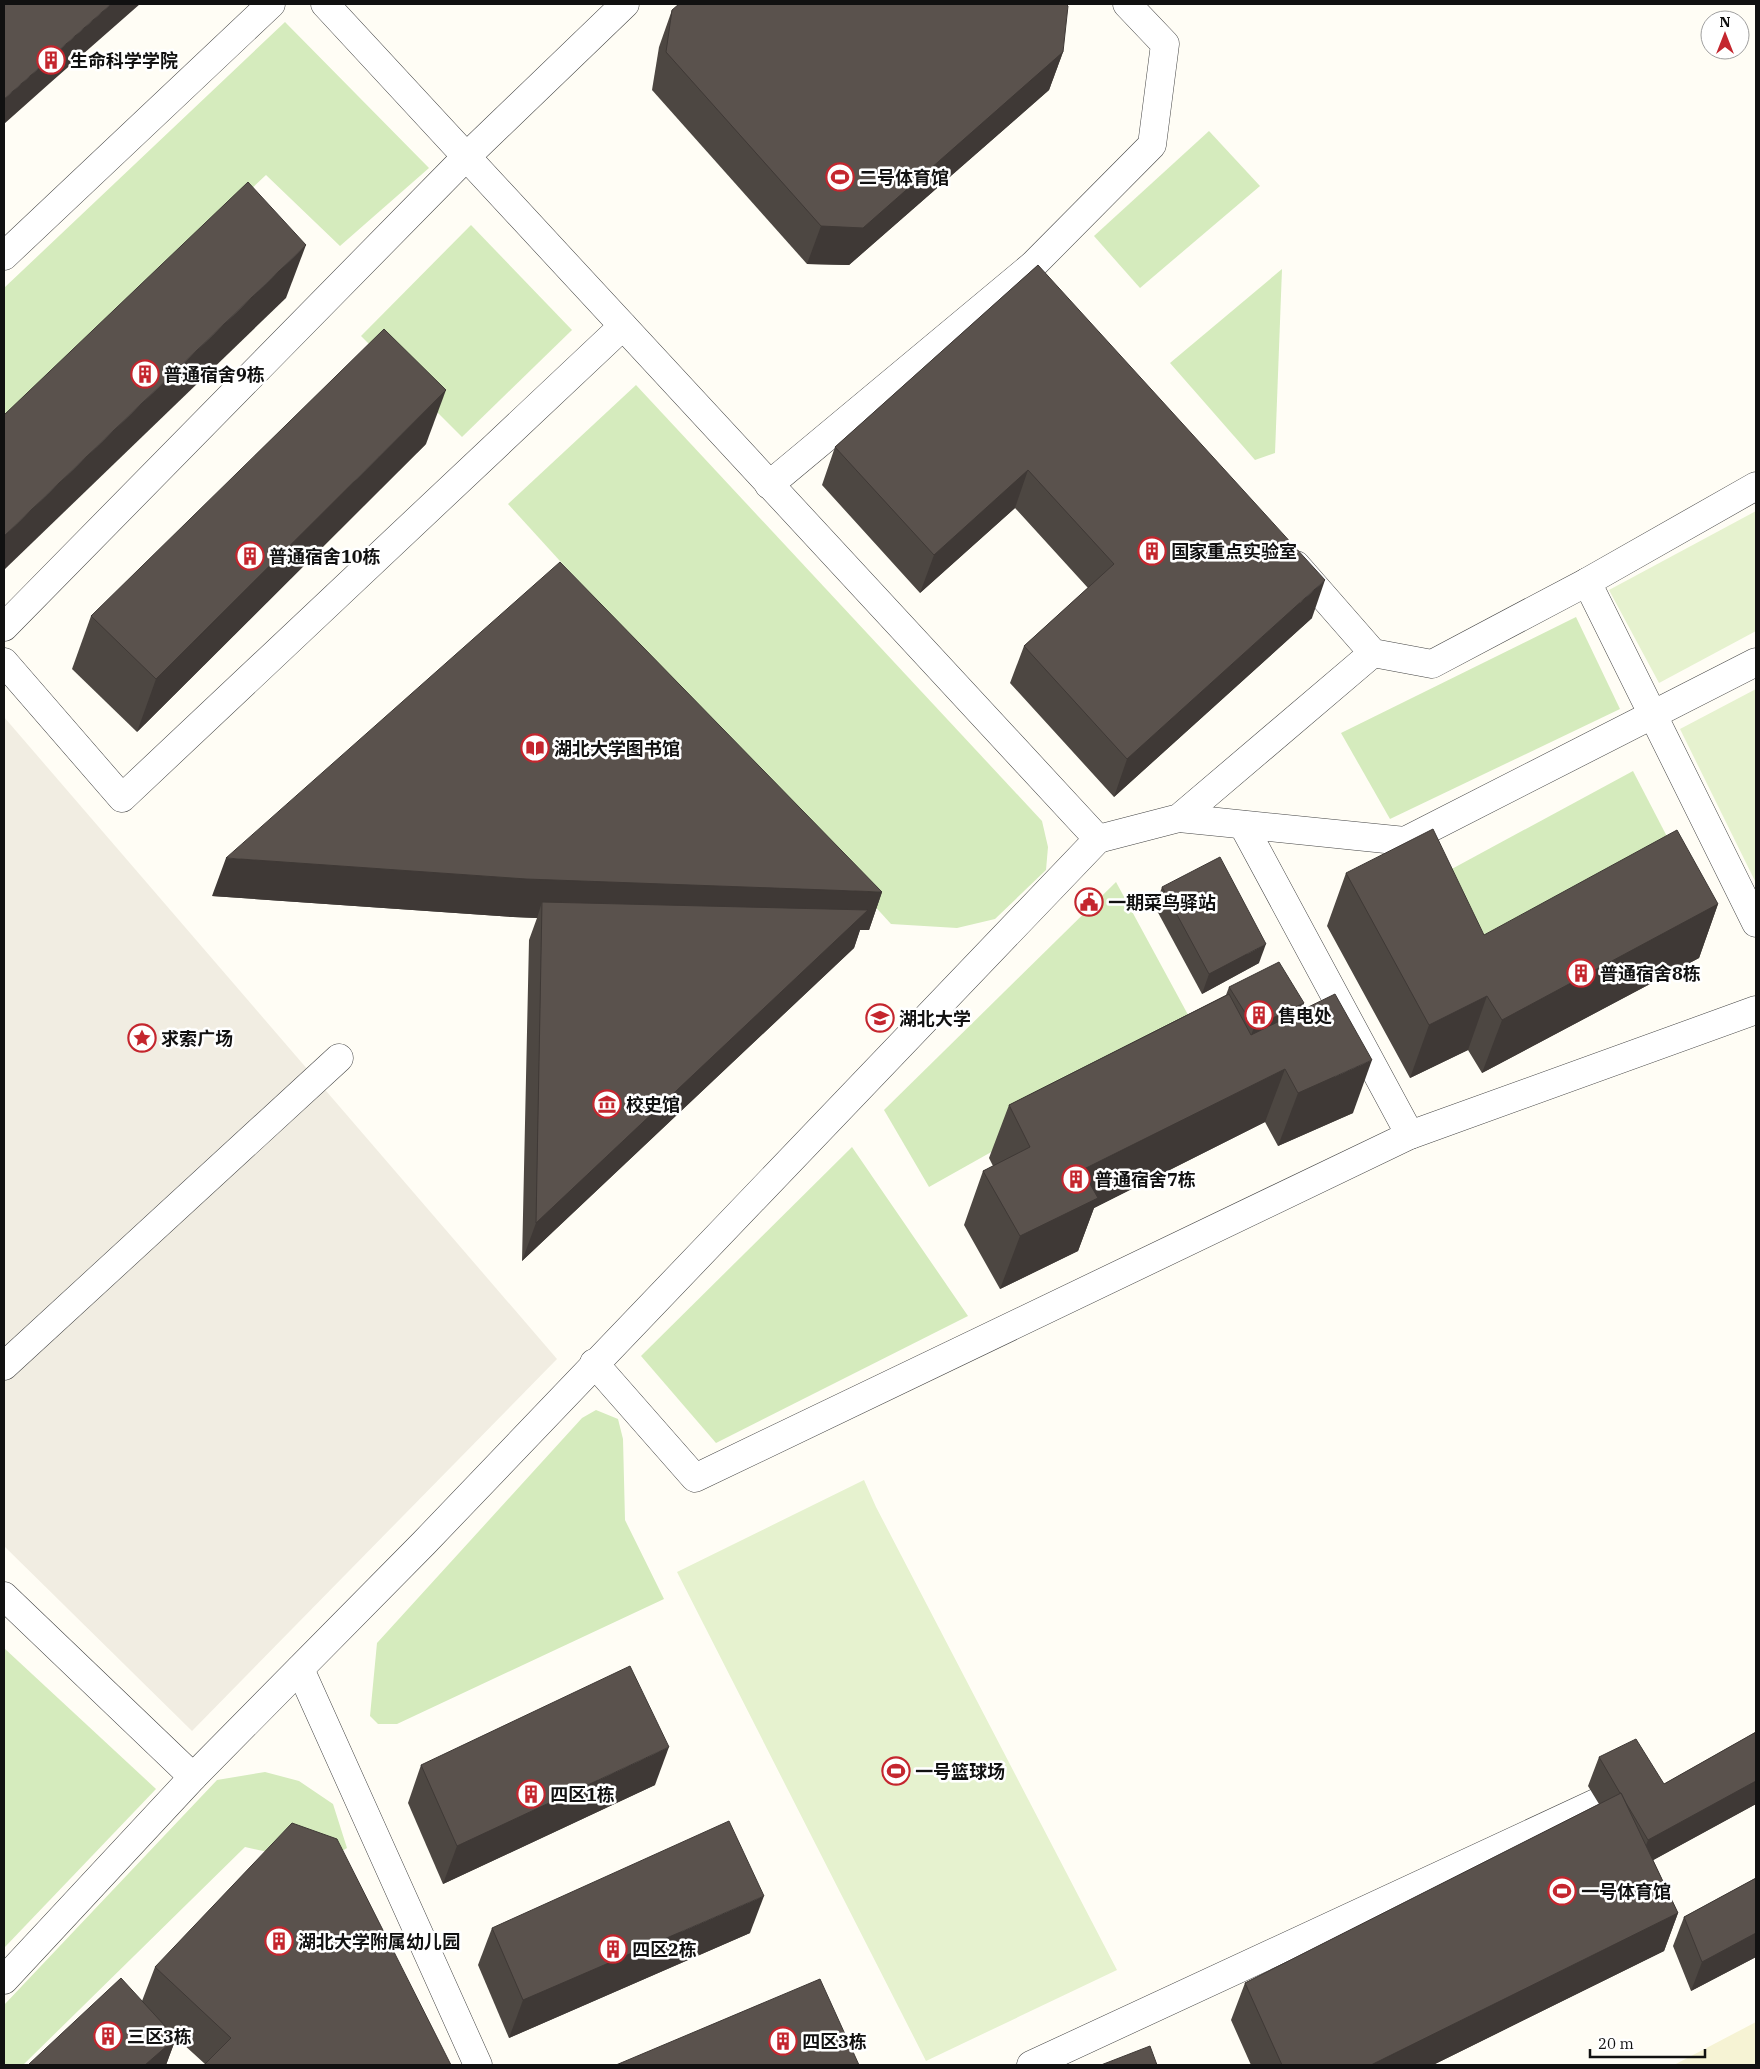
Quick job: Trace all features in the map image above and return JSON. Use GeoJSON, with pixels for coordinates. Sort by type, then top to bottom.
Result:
{"type":"FeatureCollection","features":[{"type":"Feature","properties":{"kind":"street"},"geometry":{"type":"LineString","coordinates":[[4,256],[271,4]]}},
{"type":"Feature","properties":{"kind":"street"},"geometry":{"type":"LineString","coordinates":[[325,4],[1098,839]]}},
{"type":"Feature","properties":{"kind":"street"},"geometry":{"type":"LineString","coordinates":[[4,628],[466,157],[625,4]]}},
{"type":"Feature","properties":{"kind":"street"},"geometry":{"type":"LineString","coordinates":[[769,484],[1040,273],[1152,144],[1165,44],[1127,4]]}},
{"type":"Feature","properties":{"kind":"street"},"geometry":{"type":"LineString","coordinates":[[4,662],[122,798],[623,326]]}},
{"type":"Feature","properties":{"kind":"street"},"geometry":{"type":"LineString","coordinates":[[1282,548],[1373,653],[1432,664],[1587,582],[1756,486]]}},
{"type":"Feature","properties":{"kind":"street"},"geometry":{"type":"LineString","coordinates":[[1587,582],[1756,923]]}},
{"type":"Feature","properties":{"kind":"street"},"geometry":{"type":"LineString","coordinates":[[1180,818],[1373,653]]}},
{"type":"Feature","properties":{"kind":"street"},"geometry":{"type":"LineString","coordinates":[[4,1980],[193,1777],[424,1543],[594,1363],[1098,839],[1180,818],[1404,840],[1756,662]]}},
{"type":"Feature","properties":{"kind":"street"},"geometry":{"type":"LineString","coordinates":[[1243,824],[1410,1134]]}},
{"type":"Feature","properties":{"kind":"street"},"geometry":{"type":"LineString","coordinates":[[594,1363],[694,1478],[1410,1134],[1756,1010]]}},
{"type":"Feature","properties":{"kind":"street"},"geometry":{"type":"LineString","coordinates":[[4,1366],[340,1058]]}},
{"type":"Feature","properties":{"kind":"street"},"geometry":{"type":"LineString","coordinates":[[4,1596],[193,1777]]}},
{"type":"Feature","properties":{"kind":"street"},"geometry":{"type":"LineString","coordinates":[[300,1669],[478,2065]]}},
{"type":"Feature","properties":{"kind":"street"},"geometry":{"type":"LineString","coordinates":[[1031,2065],[1598,1802]]}},
{"type":"Feature","properties":{"kind":"shaded area","name":"求索广场"},"geometry":{"type":"Polygon","coordinates":[[[4,717],[557,1359],[192,1731],[4,1546],[4,717]]]}},
{"type":"Feature","properties":{"kind":"shaded area"},"geometry":{"type":"Polygon","coordinates":[[[1756,2022],[1756,2065],[1674,2065],[1756,2022]]]}},
{"type":"Feature","properties":{"kind":"green space"},"geometry":{"type":"Polygon","coordinates":[[[285,22],[429,168],[340,246],[266,175],[4,423],[4,288],[285,22]]]}},
{"type":"Feature","properties":{"kind":"green space"},"geometry":{"type":"Polygon","coordinates":[[[1209,131],[1260,186],[1140,288],[1094,236],[1209,131]]]}},
{"type":"Feature","properties":{"kind":"green space"},"geometry":{"type":"Polygon","coordinates":[[[471,225],[572,330],[462,437],[361,336],[471,225]]]}},
{"type":"Feature","properties":{"kind":"green space"},"geometry":{"type":"Polygon","coordinates":[[[1282,269],[1275,453],[1255,460],[1170,363],[1282,269]]]}},
{"type":"Feature","properties":{"kind":"green space"},"geometry":{"type":"Polygon","coordinates":[[[636,385],[1042,821],[1048,847],[1046,870],[995,919],[957,928],[891,924],[508,504],[636,385]]]}},
{"type":"Feature","properties":{"kind":"green space"},"geometry":{"type":"Polygon","coordinates":[[[1756,511],[1756,631],[1659,683],[1609,590],[1756,511]]]}},
{"type":"Feature","properties":{"kind":"green space"},"geometry":{"type":"Polygon","coordinates":[[[1576,617],[1620,709],[1390,819],[1341,733],[1576,617]]]}},
{"type":"Feature","properties":{"kind":"green space"},"geometry":{"type":"Polygon","coordinates":[[[1756,689],[1756,883],[1680,729],[1756,689]]]}},
{"type":"Feature","properties":{"kind":"green space"},"geometry":{"type":"Polygon","coordinates":[[[1633,771],[1675,852],[1475,953],[1437,877],[1633,771]]]}},
{"type":"Feature","properties":{"kind":"green space"},"geometry":{"type":"Polygon","coordinates":[[[1116,882],[1199,1035],[929,1187],[884,1110],[1116,882]]]}},
{"type":"Feature","properties":{"kind":"green space"},"geometry":{"type":"Polygon","coordinates":[[[852,1147],[968,1316],[716,1443],[641,1356],[852,1147]]]}},
{"type":"Feature","properties":{"kind":"green space"},"geometry":{"type":"Polygon","coordinates":[[[596,1410],[618,1419],[623,1439],[625,1520],[664,1599],[397,1724],[378,1724],[370,1716],[377,1643],[582,1418],[596,1410]]]}},
{"type":"Feature","properties":{"kind":"green space","name":"一号篮球场"},"geometry":{"type":"Polygon","coordinates":[[[864,1480],[876,1507],[1117,1970],[926,2061],[677,1572],[864,1480]]]}},
{"type":"Feature","properties":{"kind":"green space"},"geometry":{"type":"Polygon","coordinates":[[[4,1648],[156,1789],[4,1948],[4,1648]]]}},
{"type":"Feature","properties":{"kind":"green space"},"geometry":{"type":"Polygon","coordinates":[[[265,1772],[299,1781],[333,1804],[347,1848],[321,1864],[245,1847],[23,2065],[4,2065],[4,2005],[217,1780],[265,1772]]]}},
{"type":"Feature","properties":{"kind":"building","name":"生命科学学院"},"geometry":{"type":"Polygon","coordinates":[[[4,4],[111,4],[4,99],[4,4]]]}},
{"type":"Feature","properties":{"kind":"building","name":"二号体育馆"},"geometry":{"type":"Polygon","coordinates":[[[679,4],[1066,4],[1068,6],[1063,52],[863,228],[821,226],[666,52],[672,10],[679,4]]]}},
{"type":"Feature","properties":{"kind":"building","name":"普通宿舍9栋"},"geometry":{"type":"Polygon","coordinates":[[[248,182],[306,245],[4,536],[4,415],[248,182]]]}},
{"type":"Feature","properties":{"kind":"building","name":"国家重点实验室"},"geometry":{"type":"Polygon","coordinates":[[[1038,265],[1325,580],[1127,759],[1024,646],[1114,564],[1028,470],[934,555],[835,447],[1038,265]]]}},
{"type":"Feature","properties":{"kind":"building","name":"普通宿舍10栋"},"geometry":{"type":"Polygon","coordinates":[[[384,329],[446,390],[156,679],[91,616],[384,329]]]}},
{"type":"Feature","properties":{"kind":"building","name":"湖北大学图书馆"},"geometry":{"type":"Polygon","coordinates":[[[560,562],[882,892],[526,879],[226,858],[560,562]]]}},
{"type":"Feature","properties":{"kind":"building"},"geometry":{"type":"Polygon","coordinates":[[[1433,829],[1484,935],[1677,830],[1718,904],[1502,1020],[1487,996],[1429,1025],[1346,873],[1433,829]]]}},
{"type":"Feature","properties":{"kind":"building"},"geometry":{"type":"Polygon","coordinates":[[[1220,857],[1266,944],[1209,974],[1162,887],[1220,857]]]}},
{"type":"Feature","properties":{"kind":"building","name":"校史馆"},"geometry":{"type":"Polygon","coordinates":[[[542,902],[868,910],[536,1223],[542,902]]]}},
{"type":"Feature","properties":{"kind":"building"},"geometry":{"type":"Polygon","coordinates":[[[1279,962],[1304,1003],[1254,1027],[1229,987],[1279,962]]]}},
{"type":"Feature","properties":{"kind":"building"},"geometry":{"type":"Polygon","coordinates":[[[1229,994],[1251,1035],[1335,994],[1372,1060],[1298,1093],[1285,1069],[1082,1170],[1098,1198],[1020,1236],[983,1171],[1030,1147],[1009,1105],[1229,994]]]}},
{"type":"Feature","properties":{"kind":"building","name":"四区1栋"},"geometry":{"type":"Polygon","coordinates":[[[630,1666],[669,1747],[457,1846],[421,1765],[630,1666]]]}},
{"type":"Feature","properties":{"kind":"building"},"geometry":{"type":"Polygon","coordinates":[[[1756,1732],[1756,1781],[1648,1840],[1599,1757],[1636,1739],[1664,1784],[1756,1732]]]}},
{"type":"Feature","properties":{"kind":"building","name":"一号体育馆"},"geometry":{"type":"Polygon","coordinates":[[[1621,1793],[1678,1913],[1371,2065],[1282,2065],[1245,1983],[1621,1793]]]}},
{"type":"Feature","properties":{"kind":"building"},"geometry":{"type":"Polygon","coordinates":[[[729,1821],[764,1896],[523,2000],[492,1928],[729,1821]]]}},
{"type":"Feature","properties":{"kind":"building","name":"湖北大学附属幼儿园"},"geometry":{"type":"Polygon","coordinates":[[[292,1823],[337,1839],[451,2065],[204,2065],[231,2038],[155,1967],[292,1823]]]}},
{"type":"Feature","properties":{"kind":"building"},"geometry":{"type":"Polygon","coordinates":[[[1756,1878],[1756,1933],[1702,1962],[1684,1917],[1756,1878]]]}},
{"type":"Feature","properties":{"kind":"building"},"geometry":{"type":"Polygon","coordinates":[[[121,1978],[176,2038],[145,2065],[28,2065],[121,1978]]]}},
{"type":"Feature","properties":{"kind":"building"},"geometry":{"type":"Polygon","coordinates":[[[820,1979],[859,2065],[616,2065],[820,1979]]]}},
{"type":"Feature","properties":{"kind":"building"},"geometry":{"type":"Polygon","coordinates":[[[1150,2046],[1157,2065],[1101,2065],[1150,2046]]]}},
{"type":"Feature","properties":{"kind":"place","name":"生命科学学院"},"geometry":{"type":"Point","coordinates":[51,60]}},
{"type":"Feature","properties":{"kind":"place","name":"二号体育馆"},"geometry":{"type":"Point","coordinates":[840,177]}},
{"type":"Feature","properties":{"kind":"place","name":"普通宿舍9栋"},"geometry":{"type":"Point","coordinates":[145,374]}},
{"type":"Feature","properties":{"kind":"place","name":"国家重点实验室"},"geometry":{"type":"Point","coordinates":[1152,551]}},
{"type":"Feature","properties":{"kind":"place","name":"普通宿舍10栋"},"geometry":{"type":"Point","coordinates":[250,556]}},
{"type":"Feature","properties":{"kind":"place","name":"湖北大学图书馆"},"geometry":{"type":"Point","coordinates":[535,748]}},
{"type":"Feature","properties":{"kind":"place","name":"一期菜鸟驿站"},"geometry":{"type":"Point","coordinates":[1089,902]}},
{"type":"Feature","properties":{"kind":"place","name":"普通宿舍8栋"},"geometry":{"type":"Point","coordinates":[1581,973]}},
{"type":"Feature","properties":{"kind":"place","name":"售电处"},"geometry":{"type":"Point","coordinates":[1259,1015]}},
{"type":"Feature","properties":{"kind":"place","name":"湖北大学"},"geometry":{"type":"Point","coordinates":[880,1018]}},
{"type":"Feature","properties":{"kind":"place","name":"求索广场"},"geometry":{"type":"Point","coordinates":[142,1038]}},
{"type":"Feature","properties":{"kind":"place","name":"校史馆"},"geometry":{"type":"Point","coordinates":[607,1104]}},
{"type":"Feature","properties":{"kind":"place","name":"普通宿舍7栋"},"geometry":{"type":"Point","coordinates":[1076,1179]}},
{"type":"Feature","properties":{"kind":"place","name":"一号篮球场"},"geometry":{"type":"Point","coordinates":[896,1771]}},
{"type":"Feature","properties":{"kind":"place","name":"四区1栋"},"geometry":{"type":"Point","coordinates":[531,1794]}},
{"type":"Feature","properties":{"kind":"place","name":"一号体育馆"},"geometry":{"type":"Point","coordinates":[1562,1891]}},
{"type":"Feature","properties":{"kind":"place","name":"湖北大学附属幼儿园"},"geometry":{"type":"Point","coordinates":[279,1941]}},
{"type":"Feature","properties":{"kind":"place","name":"四区2栋"},"geometry":{"type":"Point","coordinates":[613,1949]}},
{"type":"Feature","properties":{"kind":"place","name":"三区3栋"},"geometry":{"type":"Point","coordinates":[108,2036]}},
{"type":"Feature","properties":{"kind":"place","name":"四区3栋"},"geometry":{"type":"Point","coordinates":[783,2041]}}]}
